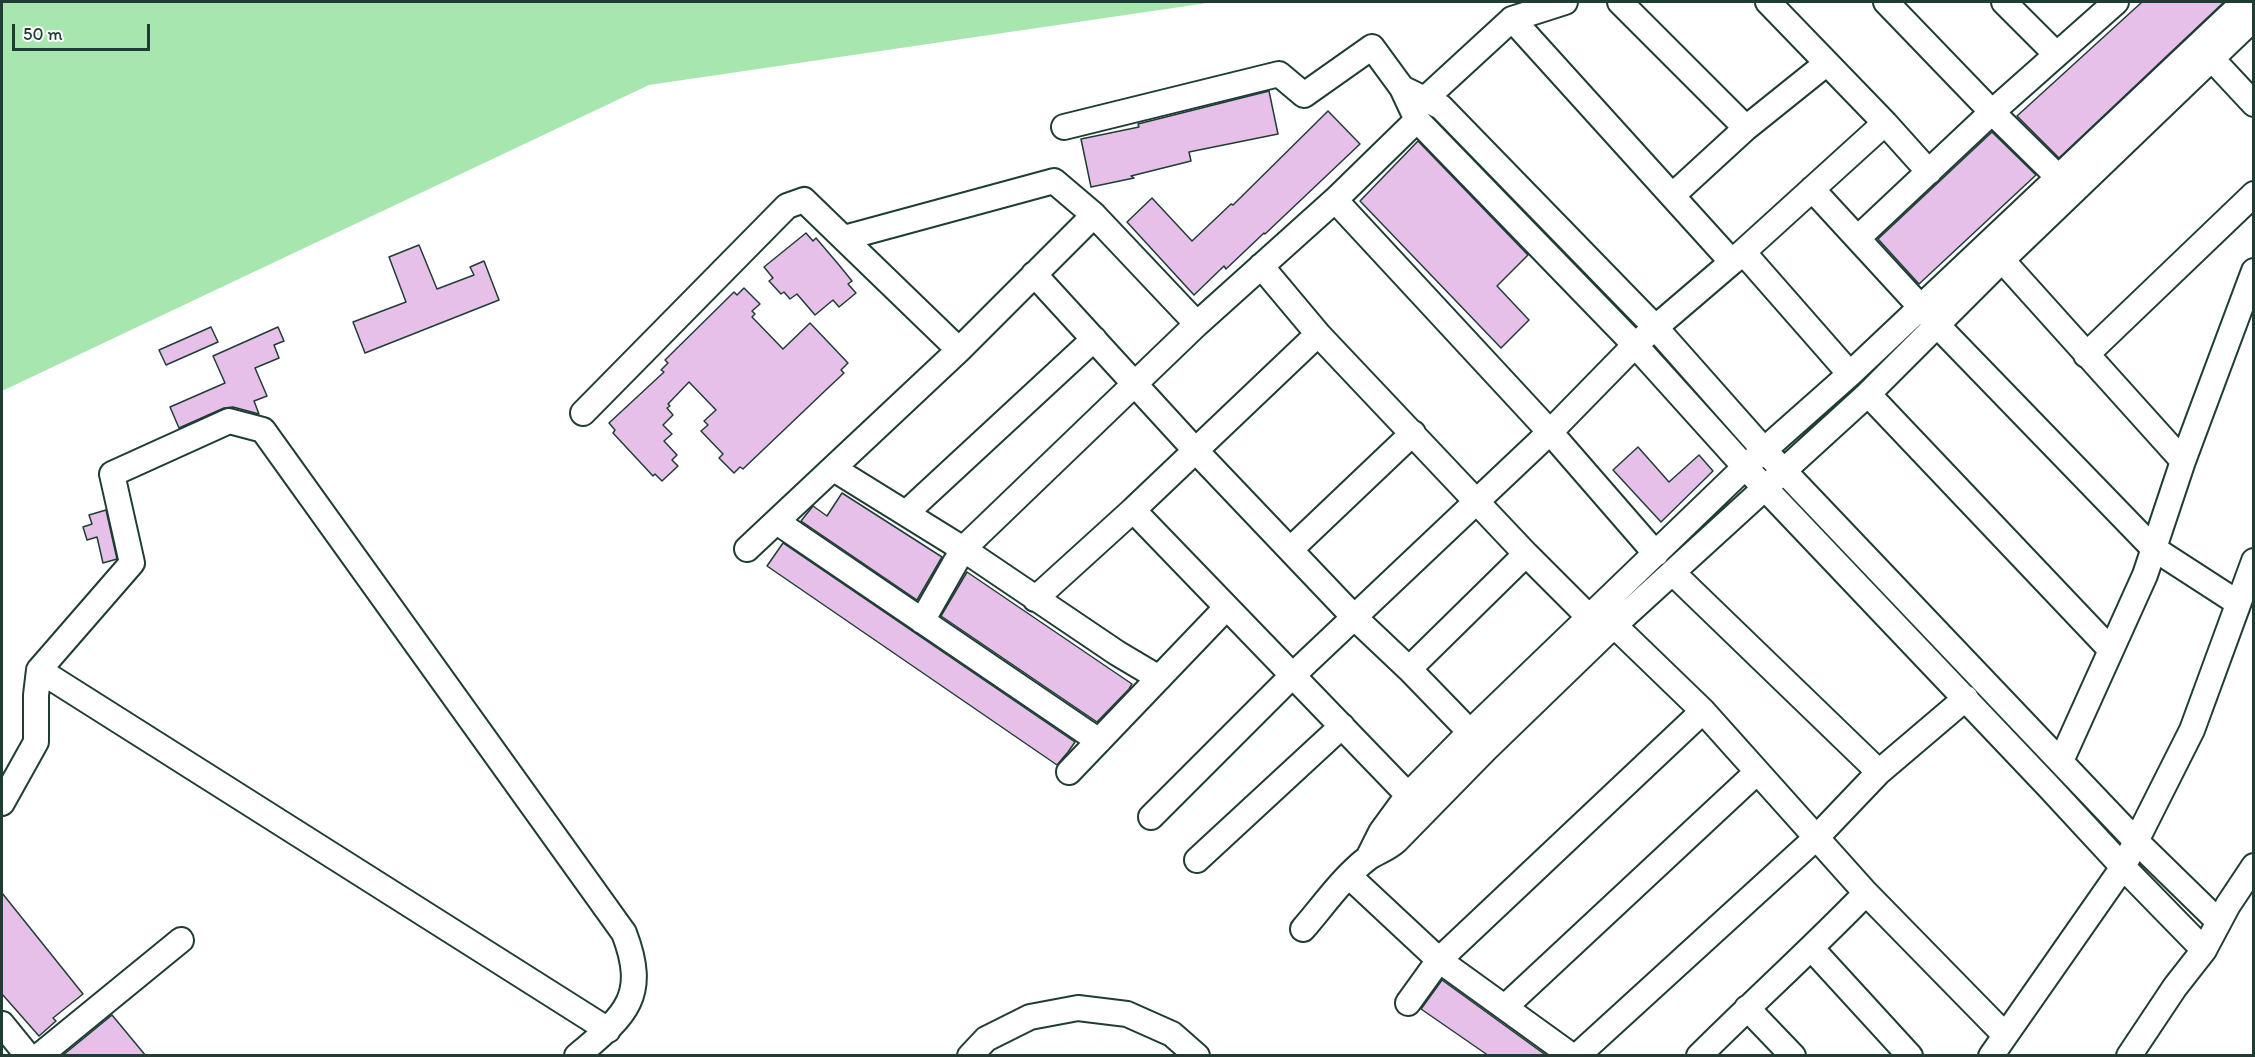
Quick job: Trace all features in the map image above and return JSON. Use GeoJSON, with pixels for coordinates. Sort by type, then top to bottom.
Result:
{"type":"FeatureCollection","features":[{"type":"Feature","properties":{"kind":"street"},"geometry":{"type":"LineString","coordinates":[[922,621],[963,549],[1197,324],[1335,200],[1512,19],[1565,2]]}},
{"type":"Feature","properties":{"kind":"street"},"geometry":{"type":"LineString","coordinates":[[1620,2],[1746,128]]}},
{"type":"Feature","properties":{"kind":"street"},"geometry":{"type":"LineString","coordinates":[[1768,2],[1929,172]]}},
{"type":"Feature","properties":{"kind":"street"},"geometry":{"type":"LineString","coordinates":[[1886,2],[2064,185]]}},
{"type":"Feature","properties":{"kind":"street"},"geometry":{"type":"LineString","coordinates":[[2004,2],[2056,54]]}},
{"type":"Feature","properties":{"kind":"street"},"geometry":{"type":"LineString","coordinates":[[1858,238],[1992,112],[2116,2]]}},
{"type":"Feature","properties":{"kind":"street"},"geometry":{"type":"LineString","coordinates":[[1303,929],[1349,876],[1368,858],[1388,848],[1396,841],[1486,749],[1603,626],[1656,554],[1745,467],[1850,374],[1921,307],[2212,59],[2245,9]]}},
{"type":"Feature","properties":{"kind":"street"},"geometry":{"type":"LineString","coordinates":[[1368,858],[1381,832],[1408,795],[1470,732],[1672,573],[1868,394],[2002,260],[2064,185],[2245,9]]}},
{"type":"Feature","properties":{"kind":"street"},"geometry":{"type":"LineString","coordinates":[[1512,19],[1673,195],[1737,257],[1850,374]]}},
{"type":"Feature","properties":{"kind":"street"},"geometry":{"type":"LineString","coordinates":[[1064,127],[1279,74],[1304,94],[1372,47],[1421,110],[1745,467],[2204,950]]}},
{"type":"Feature","properties":{"kind":"street"},"geometry":{"type":"LineString","coordinates":[[2212,59],[2253,104]]}},
{"type":"Feature","properties":{"kind":"street"},"geometry":{"type":"LineString","coordinates":[[1673,195],[1746,128],[1827,63]]}},
{"type":"Feature","properties":{"kind":"street"},"geometry":{"type":"LineString","coordinates":[[1421,110],[1441,107],[1655,327],[1764,450],[2136,841],[2219,922]]}},
{"type":"Feature","properties":{"kind":"street"},"geometry":{"type":"LineString","coordinates":[[1151,817],[1292,676],[1550,432],[1635,345],[1737,257],[1885,123]]}},
{"type":"Feature","properties":{"kind":"street"},"geometry":{"type":"LineString","coordinates":[[844,238],[1054,181],[1094,215],[1197,324]]}},
{"type":"Feature","properties":{"kind":"street"},"geometry":{"type":"LineString","coordinates":[[1812,189],[1938,326],[2153,548],[2238,603]]}},
{"type":"Feature","properties":{"kind":"street"},"geometry":{"type":"LineString","coordinates":[[2086,355],[2253,195]]}},
{"type":"Feature","properties":{"kind":"street"},"geometry":{"type":"LineString","coordinates":[[1335,200],[1550,432],[1656,554]]}},
{"type":"Feature","properties":{"kind":"street"},"geometry":{"type":"LineString","coordinates":[[583,412],[787,206],[804,201],[959,350]]}},
{"type":"Feature","properties":{"kind":"street"},"geometry":{"type":"LineString","coordinates":[[747,549],[959,350],[1094,215]]}},
{"type":"Feature","properties":{"kind":"street"},"geometry":{"type":"LineString","coordinates":[[2002,260],[2182,461]]}},
{"type":"Feature","properties":{"kind":"street"},"geometry":{"type":"LineString","coordinates":[[1261,266],[1318,334],[1526,554],[1603,626],[1702,711],[1866,893],[2005,1035]]}},
{"type":"Feature","properties":{"kind":"street"},"geometry":{"type":"LineString","coordinates":[[2061,761],[2145,575],[2182,461],[2253,271]]}},
{"type":"Feature","properties":{"kind":"street"},"geometry":{"type":"LineString","coordinates":[[1034,274],[1354,617],[1470,732]]}},
{"type":"Feature","properties":{"kind":"street"},"geometry":{"type":"LineString","coordinates":[[1035,599],[1133,510],[1318,334]]}},
{"type":"Feature","properties":{"kind":"street"},"geometry":{"type":"LineString","coordinates":[[906,513],[1094,339]]}},
{"type":"Feature","properties":{"kind":"street"},"geometry":{"type":"LineString","coordinates":[[1868,394],[2111,650]]}},
{"type":"Feature","properties":{"kind":"street"},"geometry":{"type":"LineString","coordinates":[[2,804],[36,742],[36,695],[39,670],[132,563],[112,474],[229,422],[263,430],[624,933],[633,957],[635,981],[629,1004],[608,1030],[577,1056]]}},
{"type":"Feature","properties":{"kind":"street"},"geometry":{"type":"LineString","coordinates":[[1291,549],[1413,433]]}},
{"type":"Feature","properties":{"kind":"street"},"geometry":{"type":"LineString","coordinates":[[834,468],[963,549],[1035,599],[1159,678]]}},
{"type":"Feature","properties":{"kind":"street"},"geometry":{"type":"LineString","coordinates":[[1133,510],[1408,795]]}},
{"type":"Feature","properties":{"kind":"street"},"geometry":{"type":"LineString","coordinates":[[777,522],[1099,741]]}},
{"type":"Feature","properties":{"kind":"street"},"geometry":{"type":"LineString","coordinates":[[1409,669],[1526,554]]}},
{"type":"Feature","properties":{"kind":"street"},"geometry":{"type":"LineString","coordinates":[[1991,1056],[2123,867],[2192,730],[2253,561]]}},
{"type":"Feature","properties":{"kind":"street"},"geometry":{"type":"LineString","coordinates":[[1672,573],[1879,772]]}},
{"type":"Feature","properties":{"kind":"street"},"geometry":{"type":"LineString","coordinates":[[1069,772],[1226,608]]}},
{"type":"Feature","properties":{"kind":"street"},"geometry":{"type":"LineString","coordinates":[[39,670],[608,1030]]}},
{"type":"Feature","properties":{"kind":"street"},"geometry":{"type":"LineString","coordinates":[[1577,1056],[1817,837],[1879,772],[1966,698]]}},
{"type":"Feature","properties":{"kind":"street"},"geometry":{"type":"LineString","coordinates":[[1408,1003],[1438,960],[1702,711]]}},
{"type":"Feature","properties":{"kind":"street"},"geometry":{"type":"LineString","coordinates":[[1197,860],[1342,726]]}},
{"type":"Feature","properties":{"kind":"street"},"geometry":{"type":"LineString","coordinates":[[1505,1007],[1756,773]]}},
{"type":"Feature","properties":{"kind":"street"},"geometry":{"type":"LineString","coordinates":[[2129,1056],[2175,987],[2204,950],[2253,866]]}},
{"type":"Feature","properties":{"kind":"street"},"geometry":{"type":"LineString","coordinates":[[1349,876],[1438,960],[1572,1056]]}},
{"type":"Feature","properties":{"kind":"street"},"geometry":{"type":"LineString","coordinates":[[1699,1056],[1747,1008],[1812,949],[1866,893]]}},
{"type":"Feature","properties":{"kind":"street"},"geometry":{"type":"LineString","coordinates":[[39,1056],[181,940]]}},
{"type":"Feature","properties":{"kind":"street"},"geometry":{"type":"LineString","coordinates":[[1812,949],[1910,1056]]}},
{"type":"Feature","properties":{"kind":"street"},"geometry":{"type":"LineString","coordinates":[[970,1056],[986,1040],[1030,1017],[1078,1008],[1127,1014],[1172,1034],[1197,1056]]}},
{"type":"Feature","properties":{"kind":"street"},"geometry":{"type":"LineString","coordinates":[[1747,1008],[1793,1056]]}},
{"type":"Feature","properties":{"kind":"street"},"geometry":{"type":"LineString","coordinates":[[2,1024],[28,1056]]}},
{"type":"Feature","properties":{"kind":"green space"},"geometry":{"type":"Polygon","coordinates":[[[2,2],[1214,2],[649,85],[2,391],[2,2]]]}},
{"type":"Feature","properties":{"kind":"building"},"geometry":{"type":"Polygon","coordinates":[[[2142,2],[2224,2],[2059,158],[2017,116],[2142,2]]]}},
{"type":"Feature","properties":{"kind":"building"},"geometry":{"type":"Polygon","coordinates":[[[1269,91],[1278,134],[1189,152],[1191,161],[1131,176],[1134,178],[1091,187],[1081,139],[1139,127],[1138,124],[1269,91]]]}},
{"type":"Feature","properties":{"kind":"building"},"geometry":{"type":"Polygon","coordinates":[[[1328,111],[1360,144],[1265,234],[1226,269],[1224,266],[1194,295],[1127,222],[1152,198],[1192,241],[1231,204],[1233,205],[1328,111]]]}},
{"type":"Feature","properties":{"kind":"building"},"geometry":{"type":"Polygon","coordinates":[[[1992,132],[2036,175],[1919,284],[1878,239],[1992,132]]]}},
{"type":"Feature","properties":{"kind":"building"},"geometry":{"type":"Polygon","coordinates":[[[1418,141],[1528,255],[1497,286],[1529,320],[1501,348],[1360,201],[1418,141]]]}},
{"type":"Feature","properties":{"kind":"building"},"geometry":{"type":"Polygon","coordinates":[[[806,233],[813,241],[816,238],[839,265],[852,281],[848,284],[856,293],[839,307],[833,300],[815,315],[797,294],[790,299],[784,292],[781,294],[769,281],[773,278],[764,267],[806,233]]]}},
{"type":"Feature","properties":{"kind":"building"},"geometry":{"type":"Polygon","coordinates":[[[419,245],[437,289],[474,275],[470,267],[484,261],[499,300],[365,353],[353,322],[406,302],[389,257],[419,245]]]}},
{"type":"Feature","properties":{"kind":"building"},"geometry":{"type":"Polygon","coordinates":[[[744,288],[760,304],[752,311],[755,314],[752,317],[783,349],[810,323],[848,363],[841,370],[844,373],[743,469],[740,467],[734,473],[719,458],[723,454],[701,431],[708,425],[704,421],[716,410],[689,382],[668,404],[670,406],[667,408],[673,415],[663,425],[672,434],[664,441],[677,455],[672,460],[678,466],[662,481],[655,474],[653,476],[613,433],[615,430],[609,423],[664,372],[661,370],[668,363],[665,360],[734,292],[737,295],[744,288]]]}},
{"type":"Feature","properties":{"kind":"building"},"geometry":{"type":"Polygon","coordinates":[[[211,327],[218,342],[166,365],[159,350],[211,327]]]}},
{"type":"Feature","properties":{"kind":"building"},"geometry":{"type":"Polygon","coordinates":[[[278,327],[284,341],[274,345],[279,358],[255,368],[267,396],[254,401],[259,414],[233,407],[224,408],[179,428],[170,407],[225,383],[213,356],[278,327]]]}},
{"type":"Feature","properties":{"kind":"building"},"geometry":{"type":"Polygon","coordinates":[[[1638,447],[1669,482],[1699,455],[1713,471],[1661,522],[1613,470],[1638,447]]]}},
{"type":"Feature","properties":{"kind":"building"},"geometry":{"type":"Polygon","coordinates":[[[842,493],[942,557],[917,600],[801,521],[813,506],[827,516],[842,493]]]}},
{"type":"Feature","properties":{"kind":"building"},"geometry":{"type":"Polygon","coordinates":[[[106,510],[117,559],[103,563],[97,537],[87,540],[83,527],[92,524],[89,515],[106,510]]]}},
{"type":"Feature","properties":{"kind":"building"},"geometry":{"type":"Polygon","coordinates":[[[783,543],[1075,742],[1068,752],[1057,765],[767,566],[783,543]]]}},
{"type":"Feature","properties":{"kind":"building"},"geometry":{"type":"Polygon","coordinates":[[[967,572],[1132,684],[1129,689],[1097,722],[941,616],[967,572]]]}},
{"type":"Feature","properties":{"kind":"building"},"geometry":{"type":"Polygon","coordinates":[[[2,893],[83,994],[53,1018],[56,1021],[39,1036],[2,994],[2,893]]]}},
{"type":"Feature","properties":{"kind":"building"},"geometry":{"type":"Polygon","coordinates":[[[1442,980],[1547,1056],[1489,1056],[1421,1009],[1442,980]]]}},
{"type":"Feature","properties":{"kind":"building"},"geometry":{"type":"Polygon","coordinates":[[[112,1015],[146,1056],[62,1056],[112,1015]]]}}]}
